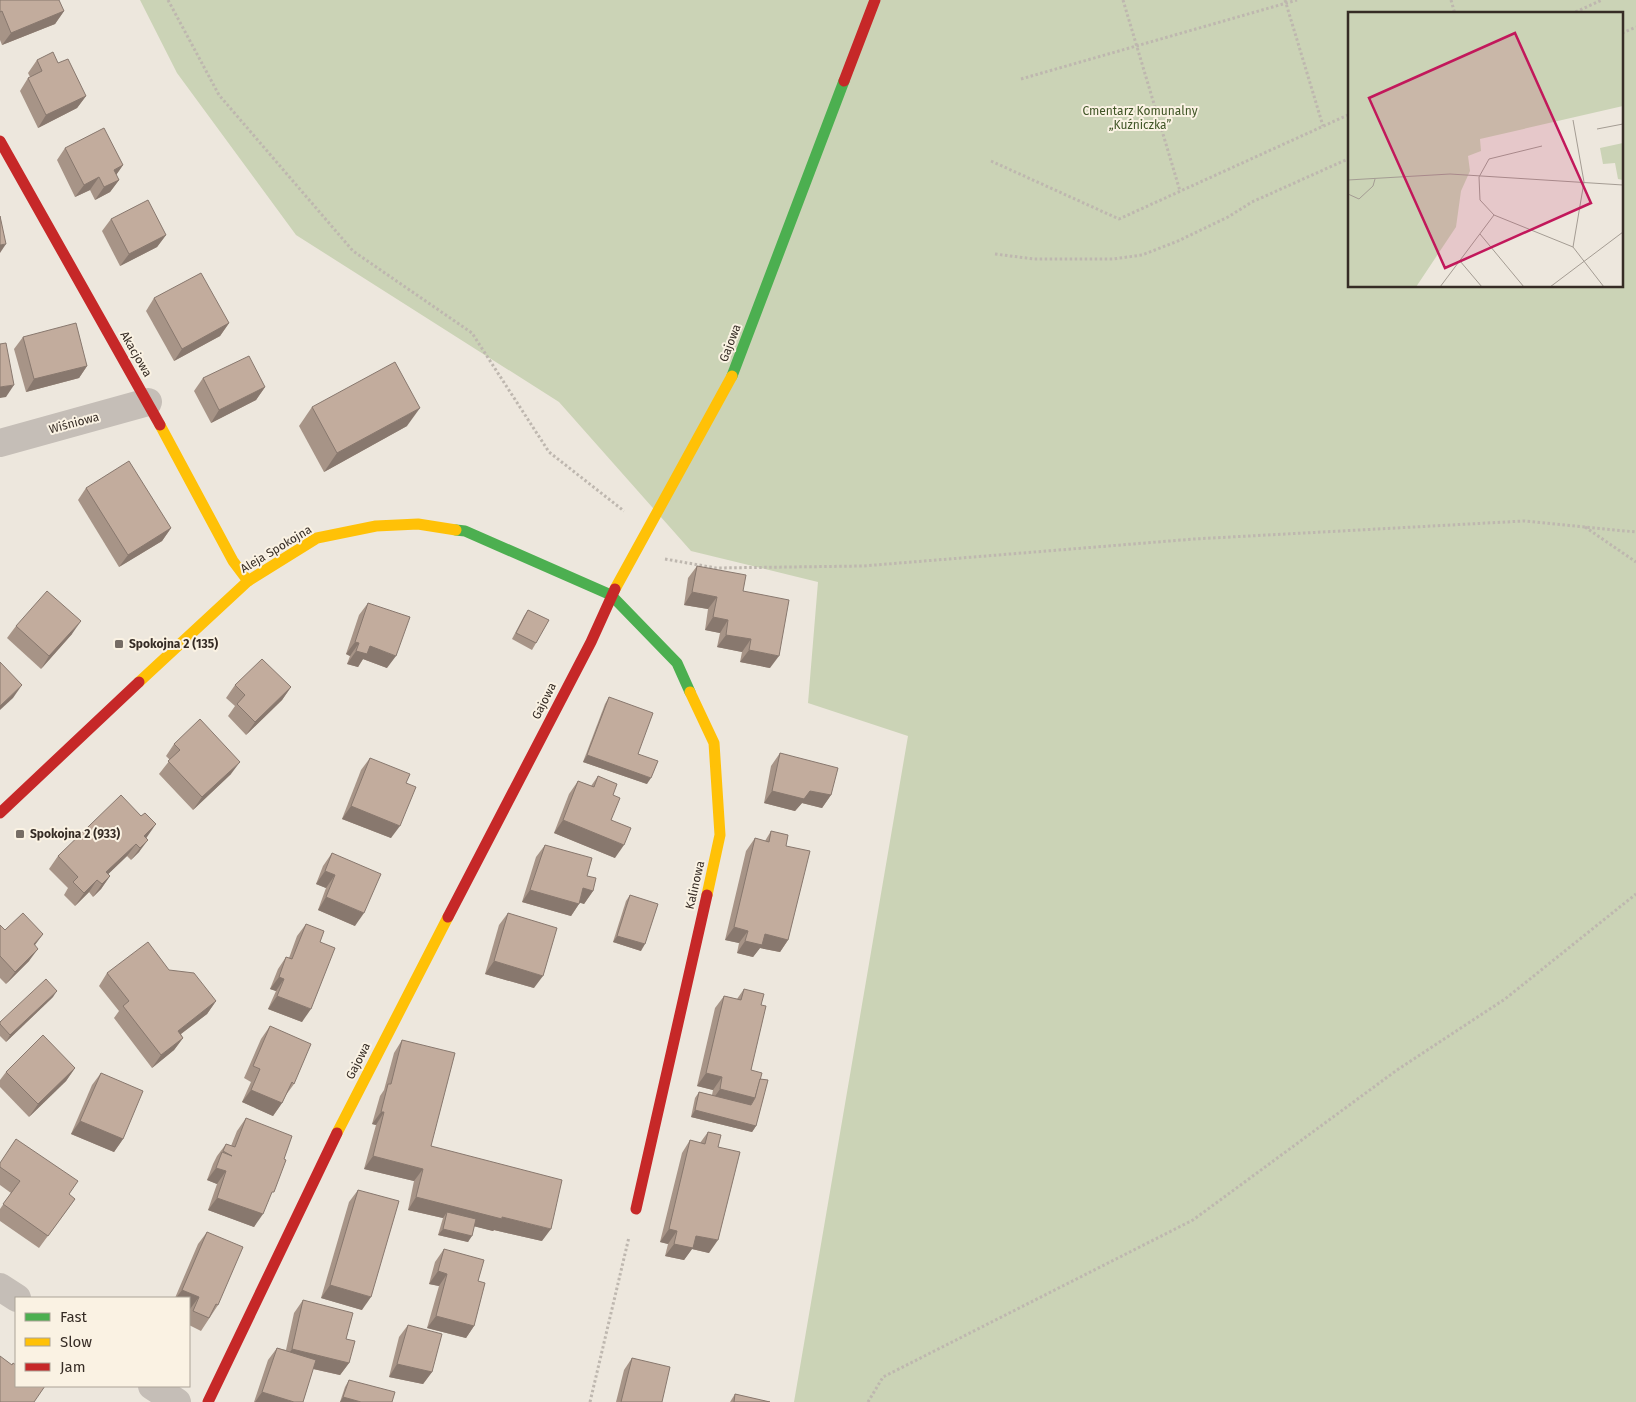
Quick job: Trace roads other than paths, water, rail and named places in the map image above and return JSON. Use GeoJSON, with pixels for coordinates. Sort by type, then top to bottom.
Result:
{"type":"FeatureCollection","features":[{"type":"Feature","properties":{"kind":"street","name":"Gajowa"},"geometry":{"type":"LineString","coordinates":[[208,1402],[343,1120],[591,642],[611,594],[733,376],[875,0]]}},
{"type":"Feature","properties":{"kind":"street","name":"Akacjowa"},"geometry":{"type":"LineString","coordinates":[[2,147],[148,402],[233,561],[248,581]]}},
{"type":"Feature","properties":{"kind":"street","name":"Wiśniowa"},"geometry":{"type":"LineString","coordinates":[[0,443],[148,402]]}},
{"type":"Feature","properties":{"kind":"street","name":"Aleja Spokojna"},"geometry":{"type":"LineString","coordinates":[[0,813],[248,581],[317,538],[376,526],[418,524],[465,531],[520,554],[558,573],[611,594]]}},
{"type":"Feature","properties":{"kind":"street","name":"Kalinowa"},"geometry":{"type":"LineString","coordinates":[[611,594],[677,664],[714,743],[720,835],[636,1208]]}},
{"type":"Feature","properties":{"kind":"street"},"geometry":{"type":"LineString","coordinates":[[0,1287],[15,1297]]}},
{"type":"Feature","properties":{"kind":"street"},"geometry":{"type":"LineString","coordinates":[[154,1387],[177,1402]]}},
{"type":"Feature","properties":{"kind":"place","name":"Spokojna 2 (135)"},"geometry":{"type":"Point","coordinates":[119,644]}},
{"type":"Feature","properties":{"kind":"place","name":"Spokojna 2 (933)"},"geometry":{"type":"Point","coordinates":[20,834]}},
{"type":"Feature","properties":{"kind":"park label","name":"Cmentarz Komunalny „Kuźniczka”"},"geometry":{"type":"Point","coordinates":[1140,118]}}]}
